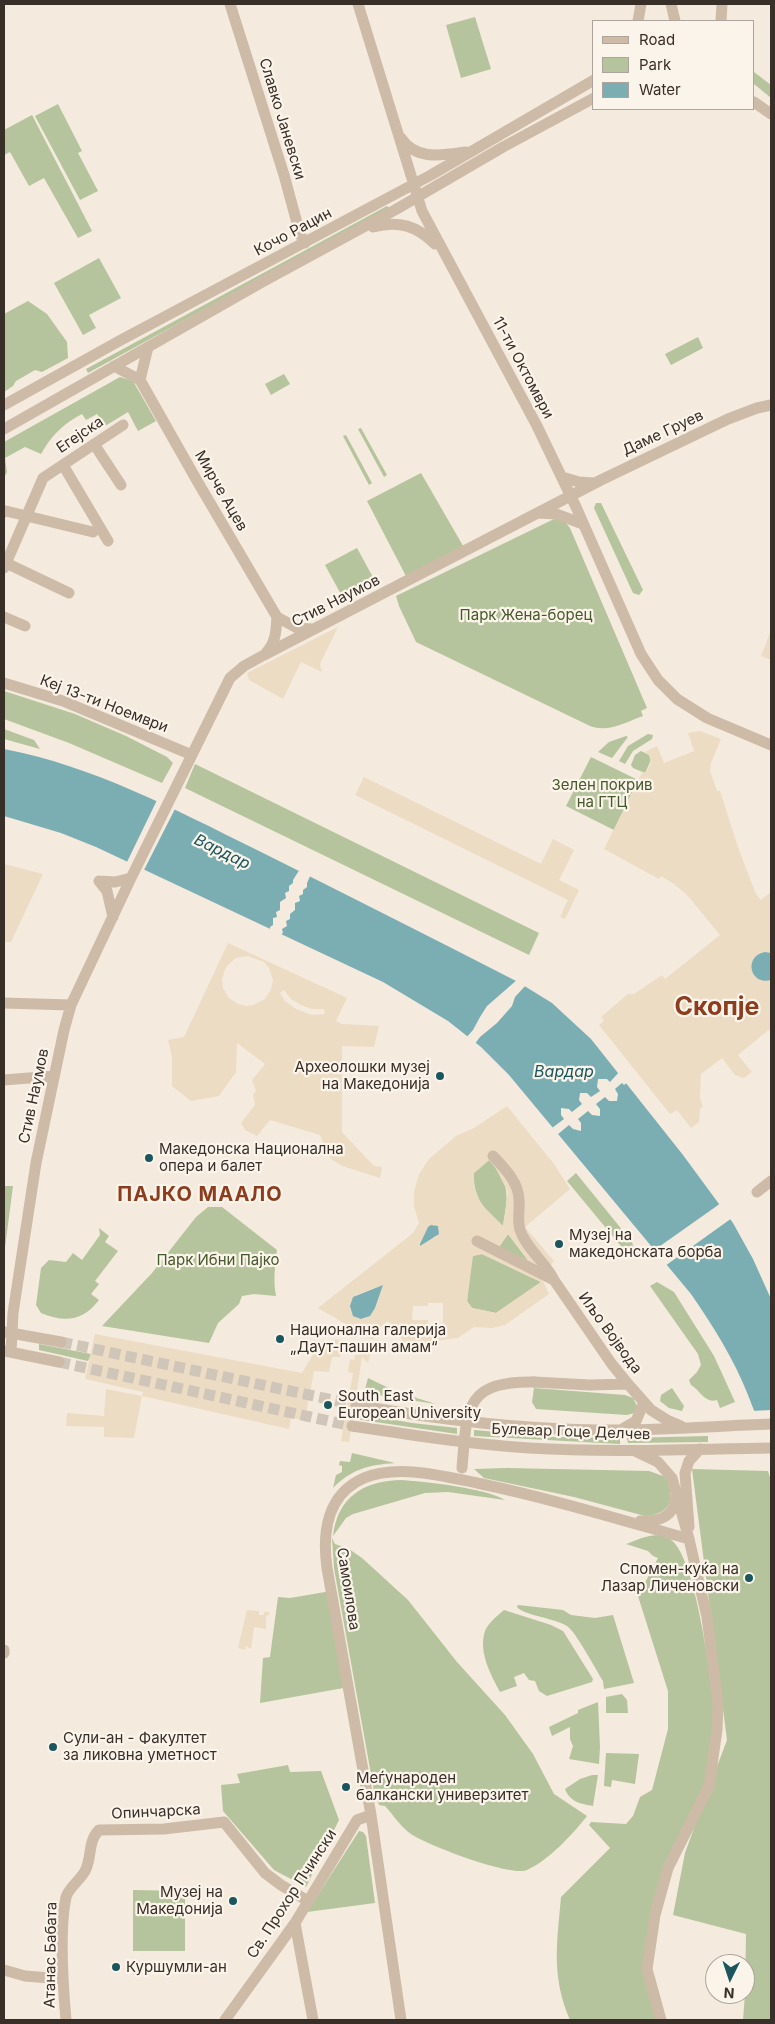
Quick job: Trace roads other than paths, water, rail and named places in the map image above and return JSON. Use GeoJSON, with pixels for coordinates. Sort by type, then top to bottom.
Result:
{"type":"FeatureCollection","features":[{"type":"Feature","properties":{"kind":"street","name":"Славко Јаневски"},"geometry":{"type":"LineString","coordinates":[[230,4],[284,175],[300,234],[305,243]]}},
{"type":"Feature","properties":{"kind":"street","name":"11-ти Октомври"},"geometry":{"type":"LineString","coordinates":[[358,4],[417,198],[443,253],[528,409],[562,476],[634,640],[647,665],[670,694],[707,718],[771,745]]}},
{"type":"Feature","properties":{"kind":"street"},"geometry":{"type":"LineString","coordinates":[[671,4],[675,20]]}},
{"type":"Feature","properties":{"kind":"street"},"geometry":{"type":"LineString","coordinates":[[722,4],[722,20]]}},
{"type":"Feature","properties":{"kind":"street"},"geometry":{"type":"LineString","coordinates":[[638,20],[641,6]]}},
{"type":"Feature","properties":{"kind":"street"},"geometry":{"type":"LineString","coordinates":[[641,6],[643,20]]}},
{"type":"Feature","properties":{"kind":"street","name":"Кочо Рацин"},"geometry":{"type":"LineString","coordinates":[[4,405],[121,340],[413,184],[592,81]]}},
{"type":"Feature","properties":{"kind":"street"},"geometry":{"type":"LineString","coordinates":[[417,198],[503,147],[592,99]]}},
{"type":"Feature","properties":{"kind":"street"},"geometry":{"type":"LineString","coordinates":[[755,103],[771,114]]}},
{"type":"Feature","properties":{"kind":"street"},"geometry":{"type":"LineString","coordinates":[[398,135],[410,148],[422,154],[472,151]]}},
{"type":"Feature","properties":{"kind":"street","name":"Кочо Рацин"},"geometry":{"type":"LineString","coordinates":[[4,429],[264,281],[417,198]]}},
{"type":"Feature","properties":{"kind":"street"},"geometry":{"type":"LineString","coordinates":[[359,230],[391,223],[406,225],[421,232],[443,253]]}},
{"type":"Feature","properties":{"kind":"street"},"geometry":{"type":"LineString","coordinates":[[114,366],[140,380],[148,347]]}},
{"type":"Feature","properties":{"kind":"street","name":"Мирче Ацев"},"geometry":{"type":"LineString","coordinates":[[140,380],[277,617]]}},
{"type":"Feature","properties":{"kind":"street","name":"Даме Груев"},"geometry":{"type":"LineString","coordinates":[[570,495],[728,419],[771,405]]}},
{"type":"Feature","properties":{"kind":"street","name":"Егејска"},"geometry":{"type":"LineString","coordinates":[[5,566],[43,478],[123,425]]}},
{"type":"Feature","properties":{"kind":"street"},"geometry":{"type":"LineString","coordinates":[[94,444],[121,485]]}},
{"type":"Feature","properties":{"kind":"street"},"geometry":{"type":"LineString","coordinates":[[59,468],[108,541]]}},
{"type":"Feature","properties":{"kind":"street"},"geometry":{"type":"LineString","coordinates":[[562,476],[579,482],[594,483]]}},
{"type":"Feature","properties":{"kind":"street","name":"Стив Наумов"},"geometry":{"type":"LineString","coordinates":[[7,1351],[8,1332],[13,1313],[36,1162],[71,1005],[173,791],[230,678],[244,666],[264,655],[570,495]]}},
{"type":"Feature","properties":{"kind":"street"},"geometry":{"type":"LineString","coordinates":[[4,511],[93,532]]}},
{"type":"Feature","properties":{"kind":"street"},"geometry":{"type":"LineString","coordinates":[[536,514],[549,512],[583,524]]}},
{"type":"Feature","properties":{"kind":"street"},"geometry":{"type":"LineString","coordinates":[[5,566],[69,593]]}},
{"type":"Feature","properties":{"kind":"street"},"geometry":{"type":"LineString","coordinates":[[4,617],[25,626]]}},
{"type":"Feature","properties":{"kind":"street"},"geometry":{"type":"LineString","coordinates":[[264,655],[273,643],[277,617],[297,628],[315,628]]}},
{"type":"Feature","properties":{"kind":"street","name":"Кеј 13-ти Ноември"},"geometry":{"type":"LineString","coordinates":[[4,683],[63,701],[192,755]]}},
{"type":"Feature","properties":{"kind":"street"},"geometry":{"type":"LineString","coordinates":[[113,917],[107,891],[99,881],[115,882],[131,878]]}},
{"type":"Feature","properties":{"kind":"street"},"geometry":{"type":"LineString","coordinates":[[4,1004],[71,1005]]}},
{"type":"Feature","properties":{"kind":"street"},"geometry":{"type":"LineString","coordinates":[[4,1080],[54,1076]]}},
{"type":"Feature","properties":{"kind":"street","name":"Иљо Војвода"},"geometry":{"type":"LineString","coordinates":[[493,1156],[513,1180],[517,1188],[519,1197],[519,1228],[522,1235],[548,1268],[554,1280],[611,1363],[651,1410],[667,1420],[685,1427]]}},
{"type":"Feature","properties":{"kind":"street"},"geometry":{"type":"LineString","coordinates":[[757,1192],[771,1181]]}},
{"type":"Feature","properties":{"kind":"street","name":"Иљо Војвода"},"geometry":{"type":"LineString","coordinates":[[477,1240],[554,1280]]}},
{"type":"Feature","properties":{"kind":"street"},"geometry":{"type":"LineString","coordinates":[[8,1332],[61,1342]]}},
{"type":"Feature","properties":{"kind":"street"},"geometry":{"type":"LineString","coordinates":[[7,1351],[59,1362]]}},
{"type":"Feature","properties":{"kind":"street"},"geometry":{"type":"LineString","coordinates":[[461,1480],[467,1418],[476,1399],[485,1390],[498,1385],[534,1382],[590,1385],[628,1384]]}},
{"type":"Feature","properties":{"kind":"street"},"geometry":{"type":"LineString","coordinates":[[621,1430],[636,1421],[644,1402]]}},
{"type":"Feature","properties":{"kind":"street","name":"Булевар Гоце Делчев"},"geometry":{"type":"LineString","coordinates":[[356,1405],[481,1423],[558,1428],[621,1430],[771,1424]]}},
{"type":"Feature","properties":{"kind":"street","name":"Булевар Гоце Делчев"},"geometry":{"type":"LineString","coordinates":[[352,1426],[479,1444],[547,1449],[635,1451],[771,1448]]}},
{"type":"Feature","properties":{"kind":"street"},"geometry":{"type":"LineString","coordinates":[[689,1539],[690,1518],[685,1472],[689,1461],[700,1449]]}},
{"type":"Feature","properties":{"kind":"street"},"geometry":{"type":"LineString","coordinates":[[635,1451],[658,1462],[667,1470],[672,1478],[689,1539],[708,1626],[718,1704],[717,1730],[709,1786],[668,1868],[655,1915],[647,1969],[661,2020]]}},
{"type":"Feature","properties":{"kind":"street","name":"Самоилова"},"geometry":{"type":"LineString","coordinates":[[400,2020],[371,1815],[327,1568],[325,1542],[328,1515],[342,1493],[358,1481],[371,1476],[397,1472],[461,1480],[525,1493],[624,1519],[689,1539]]}},
{"type":"Feature","properties":{"kind":"street"},"geometry":{"type":"LineString","coordinates":[[624,1519],[655,1521],[666,1516],[674,1507],[676,1491]]}},
{"type":"Feature","properties":{"kind":"street","name":"Св. Прохор Пчински"},"geometry":{"type":"LineString","coordinates":[[225,2020],[295,1923],[358,1820],[371,1815]]}},
{"type":"Feature","properties":{"kind":"street","name":"Опинчарска"},"geometry":{"type":"LineString","coordinates":[[92,1836],[99,1830],[164,1829],[224,1822],[264,1873],[308,1901]]}},
{"type":"Feature","properties":{"kind":"street","name":"Атанас Бабата"},"geometry":{"type":"LineString","coordinates":[[66,2020],[64,1926],[67,1895],[86,1869],[92,1836]]}},
{"type":"Feature","properties":{"kind":"street"},"geometry":{"type":"LineString","coordinates":[[295,1923],[313,2020]]}},
{"type":"Feature","properties":{"kind":"street"},"geometry":{"type":"LineString","coordinates":[[4,1970],[25,1976],[64,1979]]}},
{"type":"Feature","properties":{"kind":"water","name":"Вардар"},"geometry":{"type":"Polygon","coordinates":[[[4,749],[69,766],[101,778],[163,804],[225,834],[518,982],[552,1003],[591,1039],[683,1155],[733,1223],[753,1259],[771,1299],[771,1461],[754,1411],[730,1356],[691,1294],[509,1075],[481,1047],[448,1021],[383,982],[96,847],[61,833],[4,816],[4,749]]]}},
{"type":"Feature","properties":{"kind":"water"},"geometry":{"type":"Polygon","coordinates":[[[765,952],[771,953],[771,980],[764,981],[754,975],[752,964],[758,955],[765,952]]]}},
{"type":"Feature","properties":{"kind":"water"},"geometry":{"type":"Polygon","coordinates":[[[431,1225],[438,1226],[439,1234],[420,1246],[428,1227],[431,1225]]]}},
{"type":"Feature","properties":{"kind":"water"},"geometry":{"type":"Polygon","coordinates":[[[383,1285],[375,1308],[370,1316],[361,1319],[353,1316],[350,1306],[353,1297],[383,1285]]]}},
{"type":"Feature","properties":{"kind":"tunnel"},"geometry":{"type":"LineString","coordinates":[[61,1342],[356,1405]]}},
{"type":"Feature","properties":{"kind":"tunnel"},"geometry":{"type":"LineString","coordinates":[[59,1362],[352,1426]]}},
{"type":"Feature","properties":{"kind":"place","name":"Археолошки музеј на Македонија"},"geometry":{"type":"Point","coordinates":[440,1076]}},
{"type":"Feature","properties":{"kind":"place","name":"Македонска Национална опера и балет"},"geometry":{"type":"Point","coordinates":[149,1158]}},
{"type":"Feature","properties":{"kind":"place","name":"Музеј на македонската борба"},"geometry":{"type":"Point","coordinates":[559,1244]}},
{"type":"Feature","properties":{"kind":"place","name":"Национална галерија „Даут-пашин амам“"},"geometry":{"type":"Point","coordinates":[280,1339]}},
{"type":"Feature","properties":{"kind":"place","name":"South East European University"},"geometry":{"type":"Point","coordinates":[328,1405]}},
{"type":"Feature","properties":{"kind":"place","name":"Спомен-куќа на Лазар Личеновски"},"geometry":{"type":"Point","coordinates":[749,1578]}},
{"type":"Feature","properties":{"kind":"place","name":"Сули-ан - Факултет за ликовна уметност"},"geometry":{"type":"Point","coordinates":[53,1747]}},
{"type":"Feature","properties":{"kind":"place","name":"Меѓународен балкански универзитет"},"geometry":{"type":"Point","coordinates":[346,1787]}},
{"type":"Feature","properties":{"kind":"place","name":"Музеј на Македонија"},"geometry":{"type":"Point","coordinates":[233,1901]}},
{"type":"Feature","properties":{"kind":"place","name":"Куршумли-ан"},"geometry":{"type":"Point","coordinates":[116,1967]}},
{"type":"Feature","properties":{"kind":"district","name":"Скопје"},"geometry":{"type":"Point","coordinates":[717,1007]}},
{"type":"Feature","properties":{"kind":"district","name":"ПАЈКО МААЛО"},"geometry":{"type":"Point","coordinates":[200,1195]}},
{"type":"Feature","properties":{"kind":"park label","name":"Парк Жена-борец"},"geometry":{"type":"Point","coordinates":[526,615]}},
{"type":"Feature","properties":{"kind":"park label","name":"Зелен покрив на ГТЦ"},"geometry":{"type":"Point","coordinates":[602,794]}},
{"type":"Feature","properties":{"kind":"park label","name":"Парк Ибни Пајко"},"geometry":{"type":"Point","coordinates":[218,1260]}}]}
